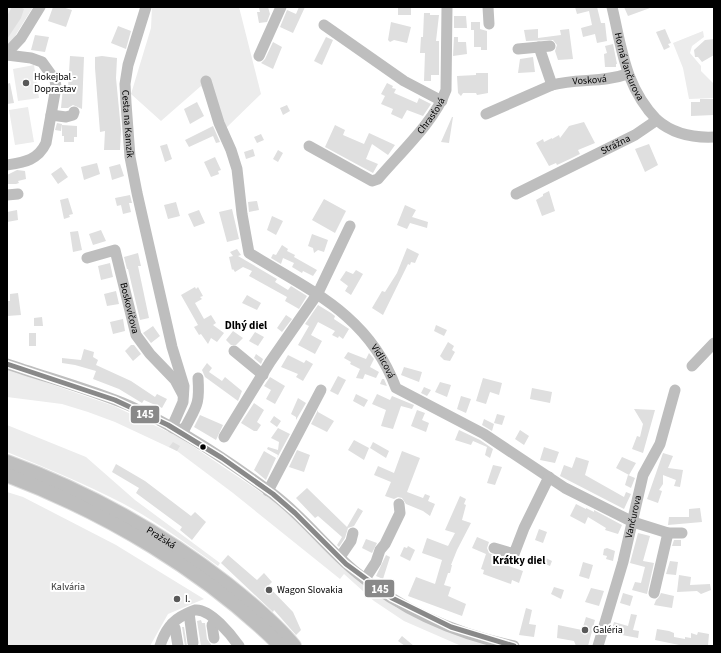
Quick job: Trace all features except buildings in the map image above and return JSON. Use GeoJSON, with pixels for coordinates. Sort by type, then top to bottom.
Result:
{"type":"FeatureCollection","features":[{"type":"Feature","properties":{"kind":"main road","name":"Pražská"},"geometry":{"type":"LineString","coordinates":[[7,462],[82,493],[163,538],[238,594],[271,622],[294,646]]}},
{"type":"Feature","properties":{"kind":"main road","name":"Pražská"},"geometry":{"type":"LineString","coordinates":[[7,476],[76,505],[156,550],[234,604],[281,646]]}},
{"type":"Feature","properties":{"kind":"street"},"geometry":{"type":"LineString","coordinates":[[7,54],[21,38],[40,7]]}},
{"type":"Feature","properties":{"kind":"street","name":"Cesta na Kamzík"},"geometry":{"type":"LineString","coordinates":[[146,7],[128,65],[125,84],[130,157],[169,335],[183,378],[184,397],[172,427]]}},
{"type":"Feature","properties":{"kind":"street"},"geometry":{"type":"LineString","coordinates":[[259,56],[281,7]]}},
{"type":"Feature","properties":{"kind":"street","name":"Chrasťová"},"geometry":{"type":"LineString","coordinates":[[309,146],[372,181],[378,179],[431,119],[442,101],[446,90],[447,7]]}},
{"type":"Feature","properties":{"kind":"street"},"geometry":{"type":"LineString","coordinates":[[488,7],[488,24]]}},
{"type":"Feature","properties":{"kind":"street","name":"Horná Vančurova"},"geometry":{"type":"LineString","coordinates":[[612,7],[627,74],[639,99],[657,120]]}},
{"type":"Feature","properties":{"kind":"street"},"geometry":{"type":"LineString","coordinates":[[324,25],[404,81],[442,101]]}},
{"type":"Feature","properties":{"kind":"street"},"geometry":{"type":"LineString","coordinates":[[518,49],[545,47],[552,85]]}},
{"type":"Feature","properties":{"kind":"street"},"geometry":{"type":"LineString","coordinates":[[7,54],[30,58],[42,62],[53,75],[56,87],[46,143],[39,155],[30,160],[7,165]]}},
{"type":"Feature","properties":{"kind":"street","name":"Vosková"},"geometry":{"type":"LineString","coordinates":[[486,114],[552,85],[609,80],[627,74]]}},
{"type":"Feature","properties":{"kind":"street","name":"Vidlicová"},"geometry":{"type":"LineString","coordinates":[[206,81],[219,123],[231,150],[237,169],[242,214],[249,253],[318,293],[361,327],[389,368],[396,388],[510,449],[565,488],[633,522],[668,533],[682,533]]}},
{"type":"Feature","properties":{"kind":"street"},"geometry":{"type":"LineString","coordinates":[[51,117],[66,117],[73,115],[74,112]]}},
{"type":"Feature","properties":{"kind":"street"},"geometry":{"type":"LineString","coordinates":[[657,120],[667,128],[685,135],[714,137]]}},
{"type":"Feature","properties":{"kind":"street","name":"Strážna"},"geometry":{"type":"LineString","coordinates":[[516,194],[635,136],[657,120]]}},
{"type":"Feature","properties":{"kind":"street"},"geometry":{"type":"LineString","coordinates":[[224,437],[263,375],[318,293],[350,226]]}},
{"type":"Feature","properties":{"kind":"street","name":"Boskovičova"},"geometry":{"type":"LineString","coordinates":[[87,258],[115,250],[136,334],[150,354],[175,380],[184,397]]}},
{"type":"Feature","properties":{"kind":"street"},"geometry":{"type":"LineString","coordinates":[[692,366],[714,343]]}},
{"type":"Feature","properties":{"kind":"street"},"geometry":{"type":"LineString","coordinates":[[234,351],[263,375]]}},
{"type":"Feature","properties":{"kind":"street"},"geometry":{"type":"LineString","coordinates":[[7,364],[115,400],[172,427],[268,491],[294,512],[365,579],[390,598],[417,613],[476,636],[514,646]]}},
{"type":"Feature","properties":{"kind":"street"},"geometry":{"type":"LineString","coordinates":[[172,427],[184,430],[199,398],[198,378]]}},
{"type":"Feature","properties":{"kind":"street"},"geometry":{"type":"LineString","coordinates":[[268,491],[321,390]]}},
{"type":"Feature","properties":{"kind":"street","name":"Vančurova"},"geometry":{"type":"LineString","coordinates":[[598,646],[624,562],[643,475],[660,444],[675,390]]}},
{"type":"Feature","properties":{"kind":"street"},"geometry":{"type":"LineString","coordinates":[[494,548],[514,554],[524,528],[549,477]]}},
{"type":"Feature","properties":{"kind":"street"},"geometry":{"type":"LineString","coordinates":[[365,579],[376,562],[380,550],[385,544],[400,513],[399,504]]}},
{"type":"Feature","properties":{"kind":"street"},"geometry":{"type":"LineString","coordinates":[[654,593],[668,533]]}},
{"type":"Feature","properties":{"kind":"street"},"geometry":{"type":"LineString","coordinates":[[340,557],[351,541],[353,534]]}},
{"type":"Feature","properties":{"kind":"street"},"geometry":{"type":"LineString","coordinates":[[160,646],[168,628],[180,618],[196,610],[206,613],[216,620],[225,628],[239,646]]}},
{"type":"Feature","properties":{"kind":"street"},"geometry":{"type":"LineString","coordinates":[[180,618],[194,643]]}},
{"type":"Feature","properties":{"kind":"street"},"geometry":{"type":"LineString","coordinates":[[178,646],[175,628],[180,618]]}},
{"type":"Feature","properties":{"kind":"street"},"geometry":{"type":"LineString","coordinates":[[214,638],[212,626],[216,620]]}},
{"type":"Feature","properties":{"kind":"green space"},"geometry":{"type":"Polygon","coordinates":[[[7,7],[33,7],[12,41],[7,46],[7,7]]]}},
{"type":"Feature","properties":{"kind":"green space"},"geometry":{"type":"Polygon","coordinates":[[[152,7],[239,7],[261,94],[225,129],[201,86],[161,121],[131,94],[151,28],[152,7]]]}},
{"type":"Feature","properties":{"kind":"green space"},"geometry":{"type":"Polygon","coordinates":[[[703,31],[704,37],[692,46],[690,53],[701,66],[701,71],[714,84],[714,98],[689,99],[683,68],[673,43],[703,31]]]}},
{"type":"Feature","properties":{"kind":"green space","name":"Hokejbal - Doprastav"},"geometry":{"type":"Polygon","coordinates":[[[34,65],[39,98],[18,101],[13,69],[34,65]]]}},
{"type":"Feature","properties":{"kind":"green space"},"geometry":{"type":"Polygon","coordinates":[[[28,107],[34,142],[15,145],[9,110],[28,107]]]}},
{"type":"Feature","properties":{"kind":"green space"},"geometry":{"type":"Polygon","coordinates":[[[7,369],[114,406],[179,437],[278,504],[371,590],[397,608],[424,621],[496,646],[459,645],[404,621],[374,601],[344,574],[340,579],[233,493],[177,451],[115,422],[88,412],[62,404],[7,397],[7,369]]]}},
{"type":"Feature","properties":{"kind":"green space"},"geometry":{"type":"Polygon","coordinates":[[[7,425],[86,457],[135,500],[220,563],[218,566],[183,541],[124,504],[81,483],[7,452],[7,425]]]}},
{"type":"Feature","properties":{"kind":"green space","name":"Kalvária"},"geometry":{"type":"Polygon","coordinates":[[[7,492],[23,497],[116,545],[204,599],[168,614],[150,646],[7,646],[7,492]]]}},
{"type":"Feature","properties":{"kind":"transit line","name":"145"},"geometry":{"type":"LineString","coordinates":[[7,364],[115,400],[168,425],[222,458],[273,494],[295,513],[346,564],[392,598],[451,627],[514,646]]}},
{"type":"Feature","properties":{"kind":"place","name":"Hokejbal - Doprastav"},"geometry":{"type":"Point","coordinates":[26,83]}},
{"type":"Feature","properties":{"kind":"place","name":"Wagon Slovakia"},"geometry":{"type":"Point","coordinates":[269,590]}},
{"type":"Feature","properties":{"kind":"place","name":"I."},"geometry":{"type":"Point","coordinates":[177,599]}},
{"type":"Feature","properties":{"kind":"place","name":"Galéria"},"geometry":{"type":"Point","coordinates":[585,630]}},
{"type":"Feature","properties":{"kind":"district","name":"Dlhý diel"},"geometry":{"type":"Point","coordinates":[246,325]}},
{"type":"Feature","properties":{"kind":"district","name":"Krátky diel"},"geometry":{"type":"Point","coordinates":[519,560]}}]}
